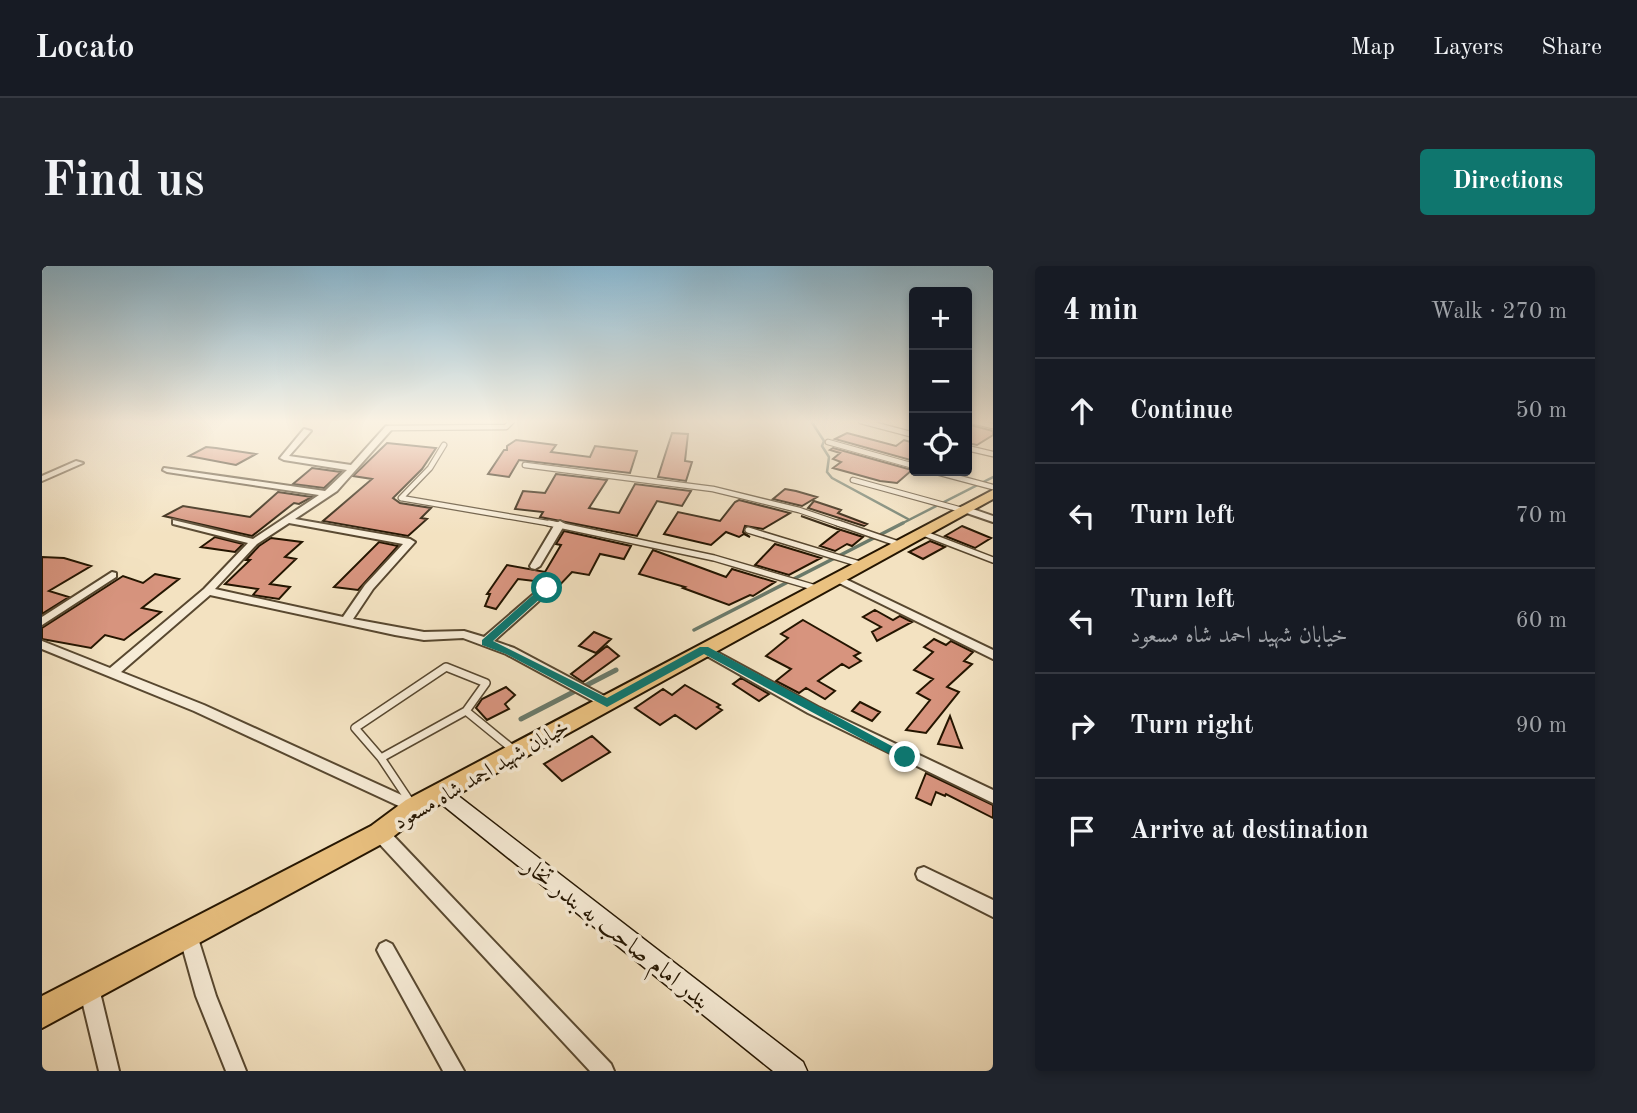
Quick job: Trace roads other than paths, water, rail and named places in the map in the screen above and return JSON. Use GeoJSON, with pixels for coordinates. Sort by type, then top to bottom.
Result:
{"type":"FeatureCollection","features":[{"type":"Feature","properties":{"kind":"main road","name":"خیابان شهید احمد شاه مسعود"},"geometry":{"type":"LineString","coordinates":[[42,1013],[380,833],[414,807],[992,493]]}},
{"type":"Feature","properties":{"kind":"main road","name":"بندر امام صاحب به بندر تخار"},"geometry":{"type":"LineString","coordinates":[[441,793],[794,1071]]}},
{"type":"Feature","properties":{"kind":"street"},"geometry":{"type":"LineString","coordinates":[[288,459],[353,468]]}},
{"type":"Feature","properties":{"kind":"street"},"geometry":{"type":"LineString","coordinates":[[111,674],[208,590],[254,542],[328,495],[361,459]]}},
{"type":"Feature","properties":{"kind":"street"},"geometry":{"type":"LineString","coordinates":[[42,479],[79,463]]}},
{"type":"Feature","properties":{"kind":"street"},"geometry":{"type":"LineString","coordinates":[[167,470],[328,495]]}},
{"type":"Feature","properties":{"kind":"street"},"geometry":{"type":"LineString","coordinates":[[963,510],[993,519]]}},
{"type":"Feature","properties":{"kind":"street"},"geometry":{"type":"LineString","coordinates":[[288,520],[410,542],[369,587],[346,622]]}},
{"type":"Feature","properties":{"kind":"street"},"geometry":{"type":"LineString","coordinates":[[176,522],[254,542]]}},
{"type":"Feature","properties":{"kind":"street"},"geometry":{"type":"LineString","coordinates":[[535,566],[560,524]]}},
{"type":"Feature","properties":{"kind":"street"},"geometry":{"type":"LineString","coordinates":[[42,622],[112,575]]}},
{"type":"Feature","properties":{"kind":"street"},"geometry":{"type":"LineString","coordinates":[[827,584],[993,655]]}},
{"type":"Feature","properties":{"kind":"street"},"geometry":{"type":"LineString","coordinates":[[485,642],[547,588]]}},
{"type":"Feature","properties":{"kind":"street"},"geometry":{"type":"LineString","coordinates":[[208,590],[346,622],[424,636],[464,634],[510,651],[607,703]]}},
{"type":"Feature","properties":{"kind":"street"},"geometry":{"type":"LineString","coordinates":[[42,645],[199,708],[414,807]]}},
{"type":"Feature","properties":{"kind":"street"},"geometry":{"type":"LineString","coordinates":[[704,649],[825,716],[993,797]]}},
{"type":"Feature","properties":{"kind":"street"},"geometry":{"type":"LineString","coordinates":[[380,833],[604,1071]]}},
{"type":"Feature","properties":{"kind":"street"},"geometry":{"type":"LineString","coordinates":[[924,874],[993,909]]}},
{"type":"Feature","properties":{"kind":"street"},"geometry":{"type":"LineString","coordinates":[[188,936],[206,996],[236,1071]]}},
{"type":"Feature","properties":{"kind":"street"},"geometry":{"type":"LineString","coordinates":[[386,950],[454,1071]]}},
{"type":"Feature","properties":{"kind":"street"},"geometry":{"type":"LineString","coordinates":[[89,988],[108,1071]]}},
{"type":"Feature","properties":{"kind":"lane"},"geometry":{"type":"LineString","coordinates":[[436,459],[401,498],[560,524],[827,584]]}},
{"type":"Feature","properties":{"kind":"lane"},"geometry":{"type":"LineString","coordinates":[[887,459],[909,465]]}},
{"type":"Feature","properties":{"kind":"lane"},"geometry":{"type":"LineString","coordinates":[[525,465],[725,492],[799,510],[899,544]]}},
{"type":"Feature","properties":{"kind":"lane"},"geometry":{"type":"LineString","coordinates":[[946,476],[992,493]]}},
{"type":"Feature","properties":{"kind":"lane"},"geometry":{"type":"LineString","coordinates":[[853,480],[963,510]]}},
{"type":"Feature","properties":{"kind":"lane"},"geometry":{"type":"LineString","coordinates":[[748,530],[863,565]]}},
{"type":"Feature","properties":{"kind":"lane"},"geometry":{"type":"LineString","coordinates":[[921,532],[993,560]]}},
{"type":"Feature","properties":{"kind":"lane"},"geometry":{"type":"LineString","coordinates":[[381,758],[466,711],[486,683],[446,667],[373,713],[355,728],[381,758],[414,807]]}},
{"type":"Feature","properties":{"kind":"lane"},"geometry":{"type":"LineString","coordinates":[[466,711],[517,752]]}},
{"type":"Feature","properties":{"kind":"waterway"},"geometry":{"type":"LineString","coordinates":[[829,459],[827,472],[832,478],[908,519]]}},
{"type":"Feature","properties":{"kind":"waterway"},"geometry":{"type":"LineString","coordinates":[[899,525],[993,477]]}},
{"type":"Feature","properties":{"kind":"waterway"},"geometry":{"type":"LineString","coordinates":[[694,630],[903,523]]}},
{"type":"Feature","properties":{"kind":"waterway"},"geometry":{"type":"LineString","coordinates":[[521,719],[616,670]]}}]}
